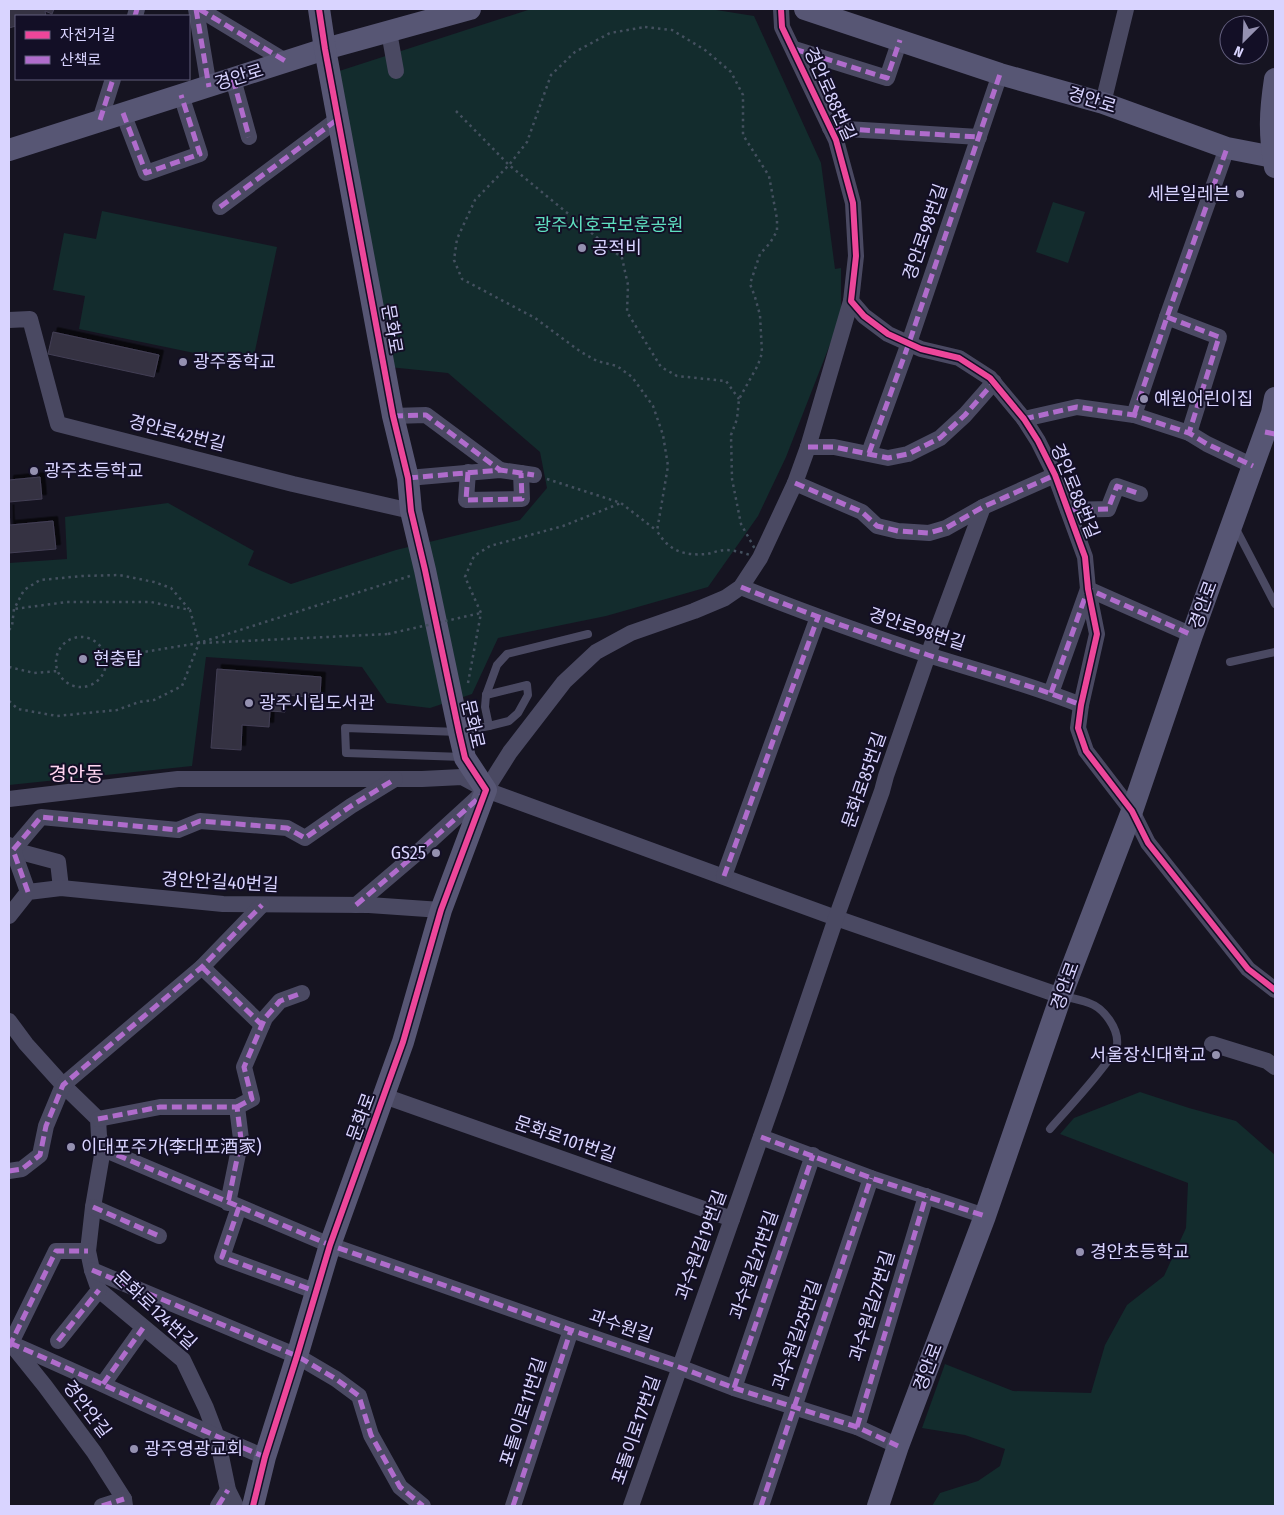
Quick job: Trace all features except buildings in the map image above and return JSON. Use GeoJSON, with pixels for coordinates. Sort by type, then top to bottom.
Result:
{"type":"FeatureCollection","features":[{"type":"Feature","properties":{"kind":"street"},"geometry":{"type":"LineString","coordinates":[[198,9],[287,62]]}},
{"type":"Feature","properties":{"kind":"street"},"geometry":{"type":"LineString","coordinates":[[198,9],[208,87]]}},
{"type":"Feature","properties":{"kind":"street","name":"문화로"},"geometry":{"type":"LineString","coordinates":[[253,1506],[265,1456],[298,1356],[330,1246],[403,1042],[441,910],[486,790],[465,758],[411,511],[408,478],[393,416],[319,9]]}},
{"type":"Feature","properties":{"kind":"street","name":"경안로"},"geometry":{"type":"LineString","coordinates":[[9,150],[325,50],[470,9]]}},
{"type":"Feature","properties":{"kind":"street","name":"경안로88번길"},"geometry":{"type":"LineString","coordinates":[[781,9],[782,27],[836,140],[853,203],[856,256],[851,301],[864,316],[888,334],[922,349],[959,358],[990,378],[1024,419],[1038,440],[1055,475],[1086,557],[1088,589],[1097,634],[1081,705],[1078,728],[1086,751],[1132,811],[1148,843],[1248,969],[1275,990]]}},
{"type":"Feature","properties":{"kind":"street","name":"경안로"},"geometry":{"type":"LineString","coordinates":[[805,9],[1000,74],[1103,103],[1227,148],[1274,162]]}},
{"type":"Feature","properties":{"kind":"street"},"geometry":{"type":"LineString","coordinates":[[1103,103],[1126,9]]}},
{"type":"Feature","properties":{"kind":"street"},"geometry":{"type":"LineString","coordinates":[[389,32],[396,71]]}},
{"type":"Feature","properties":{"kind":"street"},"geometry":{"type":"LineString","coordinates":[[794,49],[887,78],[900,40]]}},
{"type":"Feature","properties":{"kind":"street","name":"경안로98번길"},"geometry":{"type":"LineString","coordinates":[[869,454],[909,343],[1000,74]]}},
{"type":"Feature","properties":{"kind":"street"},"geometry":{"type":"LineString","coordinates":[[233,79],[249,137]]}},
{"type":"Feature","properties":{"kind":"street"},"geometry":{"type":"LineString","coordinates":[[1274,162],[1270,134],[1275,79]]}},
{"type":"Feature","properties":{"kind":"street"},"geometry":{"type":"LineString","coordinates":[[100,120],[113,80]]}},
{"type":"Feature","properties":{"kind":"street"},"geometry":{"type":"LineString","coordinates":[[124,113],[146,173],[200,154],[181,95]]}},
{"type":"Feature","properties":{"kind":"street"},"geometry":{"type":"LineString","coordinates":[[220,207],[338,119]]}},
{"type":"Feature","properties":{"kind":"street"},"geometry":{"type":"LineString","coordinates":[[830,128],[979,137]]}},
{"type":"Feature","properties":{"kind":"street"},"geometry":{"type":"LineString","coordinates":[[1134,415],[1227,148]]}},
{"type":"Feature","properties":{"kind":"street"},"geometry":{"type":"LineString","coordinates":[[356,905],[416,854],[486,790],[510,752],[564,682],[596,652],[631,633],[726,598],[741,588],[760,558],[795,483],[808,447],[851,301]]}},
{"type":"Feature","properties":{"kind":"street"},"geometry":{"type":"LineString","coordinates":[[1167,317],[1219,338],[1188,433]]}},
{"type":"Feature","properties":{"kind":"street","name":"경안로42번길"},"geometry":{"type":"LineString","coordinates":[[9,320],[30,319],[58,424],[293,484],[411,511]]}},
{"type":"Feature","properties":{"kind":"street"},"geometry":{"type":"LineString","coordinates":[[808,447],[834,447],[888,458],[908,454],[940,438],[965,415],[994,382]]}},
{"type":"Feature","properties":{"kind":"street","name":"경안로"},"geometry":{"type":"LineString","coordinates":[[878,1506],[898,1446],[984,1216],[1061,996],[1132,811],[1192,635],[1272,413],[1275,398]]}},
{"type":"Feature","properties":{"kind":"street"},"geometry":{"type":"LineString","coordinates":[[1024,419],[1077,407],[1134,415],[1188,433],[1206,444],[1253,466]]}},
{"type":"Feature","properties":{"kind":"street"},"geometry":{"type":"LineString","coordinates":[[393,416],[426,415],[500,470]]}},
{"type":"Feature","properties":{"kind":"street"},"geometry":{"type":"LineString","coordinates":[[408,478],[468,472],[500,470],[528,474],[522,499],[466,500],[468,472]]}},
{"type":"Feature","properties":{"kind":"street","name":"경안로88번길"},"geometry":{"type":"LineString","coordinates":[[795,483],[862,512],[877,526],[898,532],[929,534],[946,528],[983,507],[1055,475]]}},
{"type":"Feature","properties":{"kind":"street"},"geometry":{"type":"LineString","coordinates":[[1068,510],[1108,509],[1117,486],[1140,494]]}},
{"type":"Feature","properties":{"kind":"street","name":"문화로85번길"},"geometry":{"type":"LineString","coordinates":[[836,918],[928,655],[983,507]]}},
{"type":"Feature","properties":{"kind":"street","name":"경안로98번길"},"geometry":{"type":"LineString","coordinates":[[741,588],[818,618],[928,655],[1051,693],[1081,705]]}},
{"type":"Feature","properties":{"kind":"street"},"geometry":{"type":"LineString","coordinates":[[1051,693],[1088,589],[1192,635]]}},
{"type":"Feature","properties":{"kind":"street"},"geometry":{"type":"LineString","coordinates":[[724,876],[818,618]]}},
{"type":"Feature","properties":{"kind":"street"},"geometry":{"type":"LineString","coordinates":[[9,798],[178,778],[395,779],[462,777],[486,790],[836,918],[1061,996]]}},
{"type":"Feature","properties":{"kind":"street"},"geometry":{"type":"LineString","coordinates":[[11,848],[41,817],[178,830],[200,822],[287,828],[305,838],[351,806],[395,779]]}},
{"type":"Feature","properties":{"kind":"street"},"geometry":{"type":"LineString","coordinates":[[11,848],[58,862],[61,888]]}},
{"type":"Feature","properties":{"kind":"street"},"geometry":{"type":"LineString","coordinates":[[9,916],[28,892],[11,848]]}},
{"type":"Feature","properties":{"kind":"street","name":"경안안길40번길"},"geometry":{"type":"LineString","coordinates":[[28,892],[61,888],[223,904],[356,905],[441,910]]}},
{"type":"Feature","properties":{"kind":"street"},"geometry":{"type":"LineString","coordinates":[[9,1171],[22,1169],[40,1155],[46,1126],[64,1085],[202,967],[262,905]]}},
{"type":"Feature","properties":{"kind":"street","name":"과수원길19번길"},"geometry":{"type":"LineString","coordinates":[[679,1367],[836,918]]}},
{"type":"Feature","properties":{"kind":"street"},"geometry":{"type":"LineString","coordinates":[[202,967],[262,1025]]}},
{"type":"Feature","properties":{"kind":"street"},"geometry":{"type":"LineString","coordinates":[[9,1022],[26,1044],[64,1085],[98,1118],[160,1106],[237,1107],[252,1098],[244,1067],[265,1018],[280,1001],[302,993]]}},
{"type":"Feature","properties":{"kind":"street"},"geometry":{"type":"LineString","coordinates":[[1212,1044],[1267,1061],[1275,1067]]}},
{"type":"Feature","properties":{"kind":"street","name":"문화로101번길"},"geometry":{"type":"LineString","coordinates":[[384,1096],[732,1219]]}},
{"type":"Feature","properties":{"kind":"street"},"geometry":{"type":"LineString","coordinates":[[237,1107],[241,1139],[233,1205],[222,1257],[317,1292]]}},
{"type":"Feature","properties":{"kind":"street","name":"문화로124번길"},"geometry":{"type":"LineString","coordinates":[[98,1118],[99,1136],[103,1149],[88,1251],[99,1290],[183,1360],[217,1436],[228,1490],[236,1506]]}},
{"type":"Feature","properties":{"kind":"street"},"geometry":{"type":"LineString","coordinates":[[761,1137],[871,1178],[984,1216]]}},
{"type":"Feature","properties":{"kind":"street"},"geometry":{"type":"LineString","coordinates":[[103,1149],[330,1246]]}},
{"type":"Feature","properties":{"kind":"street","name":"과수원길21번길"},"geometry":{"type":"LineString","coordinates":[[734,1388],[813,1155]]}},
{"type":"Feature","properties":{"kind":"street","name":"과수원길25번길"},"geometry":{"type":"LineString","coordinates":[[761,1506],[871,1178]]}},
{"type":"Feature","properties":{"kind":"street","name":"과수원길27번길"},"geometry":{"type":"LineString","coordinates":[[857,1427],[926,1196]]}},
{"type":"Feature","properties":{"kind":"street"},"geometry":{"type":"LineString","coordinates":[[93,1207],[159,1236]]}},
{"type":"Feature","properties":{"kind":"street","name":"과수원길"},"geometry":{"type":"LineString","coordinates":[[330,1246],[679,1367],[734,1388],[857,1427],[898,1446]]}},
{"type":"Feature","properties":{"kind":"street"},"geometry":{"type":"LineString","coordinates":[[88,1251],[56,1251],[9,1344],[265,1456]]}},
{"type":"Feature","properties":{"kind":"street"},"geometry":{"type":"LineString","coordinates":[[92,1270],[298,1356],[336,1379],[359,1396],[371,1435],[400,1487],[423,1506]]}},
{"type":"Feature","properties":{"kind":"street"},"geometry":{"type":"LineString","coordinates":[[58,1341],[99,1290]]}},
{"type":"Feature","properties":{"kind":"street"},"geometry":{"type":"LineString","coordinates":[[104,1384],[143,1328]]}},
{"type":"Feature","properties":{"kind":"street","name":"포돌이로11번길"},"geometry":{"type":"LineString","coordinates":[[513,1506],[570,1330]]}},
{"type":"Feature","properties":{"kind":"street","name":"경안안길"},"geometry":{"type":"LineString","coordinates":[[9,1344],[45,1386],[94,1452],[125,1503]]}},
{"type":"Feature","properties":{"kind":"street","name":"포돌이로17번길"},"geometry":{"type":"LineString","coordinates":[[631,1506],[679,1367]]}},
{"type":"Feature","properties":{"kind":"street"},"geometry":{"type":"LineString","coordinates":[[218,1506],[228,1490]]}},
{"type":"Feature","properties":{"kind":"street"},"geometry":{"type":"LineString","coordinates":[[102,1506],[125,1503]]}},
{"type":"Feature","properties":{"kind":"lane"},"geometry":{"type":"LineString","coordinates":[[1233,523],[1275,604]]}},
{"type":"Feature","properties":{"kind":"lane"},"geometry":{"type":"LineString","coordinates":[[489,726],[485,707],[486,695],[497,665],[507,654],[588,634]]}},
{"type":"Feature","properties":{"kind":"lane"},"geometry":{"type":"LineString","coordinates":[[1230,662],[1275,652]]}},
{"type":"Feature","properties":{"kind":"lane"},"geometry":{"type":"LineString","coordinates":[[465,758],[346,753],[345,728],[459,732],[509,721],[518,712],[528,695],[527,686],[486,695]]}},
{"type":"Feature","properties":{"kind":"lane"},"geometry":{"type":"LineString","coordinates":[[1050,1129],[1109,1060],[1117,1046],[1115,1031],[1105,1014],[1091,1003],[1061,996]]}},
{"type":"Feature","properties":{"kind":"path"},"geometry":{"type":"LineString","coordinates":[[657,532],[668,466],[663,435],[653,406],[632,377],[617,366],[597,361],[581,352],[535,318],[462,279],[454,260],[457,239],[475,200],[509,165],[527,142],[551,75],[575,52],[610,33],[646,27],[672,30],[705,50],[731,72],[743,95],[743,135],[769,176],[777,219],[777,231],[770,243],[760,254],[750,284],[760,315],[762,352],[758,364],[739,399],[737,419],[730,435],[732,479],[741,524],[760,558]]}},
{"type":"Feature","properties":{"kind":"path"},"geometry":{"type":"LineString","coordinates":[[456,111],[509,165],[622,258],[628,285],[627,312],[661,367],[677,376],[726,382],[739,399]]}},
{"type":"Feature","properties":{"kind":"path"},"geometry":{"type":"LineString","coordinates":[[528,474],[621,503],[657,532],[669,546],[685,554],[707,554],[725,550],[760,558]]}},
{"type":"Feature","properties":{"kind":"path"},"geometry":{"type":"LineString","coordinates":[[467,686],[481,612],[465,577],[474,556],[490,546],[563,526],[621,503]]}},
{"type":"Feature","properties":{"kind":"path"},"geometry":{"type":"LineString","coordinates":[[199,644],[425,570]]}},
{"type":"Feature","properties":{"kind":"path"},"geometry":{"type":"LineString","coordinates":[[9,630],[12,626],[14,609],[24,590],[40,580],[119,575],[154,582],[171,588],[190,610],[199,644],[182,686],[154,700],[139,702],[117,710],[57,716],[18,709],[9,701]]}},
{"type":"Feature","properties":{"kind":"path"},"geometry":{"type":"LineString","coordinates":[[14,609],[67,602],[151,602],[190,610]]}},
{"type":"Feature","properties":{"kind":"path"},"geometry":{"type":"LineString","coordinates":[[107,658],[199,644],[388,634],[481,612]]}},
{"type":"Feature","properties":{"kind":"path"},"geometry":{"type":"LineString","coordinates":[[74,637],[92,638],[99,643],[107,658],[104,675],[92,685],[76,687],[68,684],[58,671],[56,663],[60,647],[74,637]]}},
{"type":"Feature","properties":{"kind":"path"},"geometry":{"type":"LineString","coordinates":[[9,667],[34,673],[58,671]]}},
{"type":"Feature","properties":{"kind":"green space","name":"광주시호국보훈공원"},"geometry":{"type":"Polygon","coordinates":[[[531,9],[710,9],[754,16],[821,163],[835,269],[841,268],[841,316],[786,457],[758,516],[708,587],[606,616],[498,638],[472,694],[430,708],[387,703],[362,667],[206,657],[192,766],[9,785],[9,563],[67,559],[65,517],[168,503],[254,551],[248,565],[291,584],[396,550],[520,520],[547,488],[540,452],[448,373],[389,367],[330,74],[531,9]]]}},
{"type":"Feature","properties":{"kind":"green space"},"geometry":{"type":"Polygon","coordinates":[[[1053,202],[1085,212],[1068,263],[1036,252],[1053,202]]]}},
{"type":"Feature","properties":{"kind":"green space"},"geometry":{"type":"Polygon","coordinates":[[[102,211],[277,247],[252,365],[79,329],[85,296],[53,290],[64,233],[96,239],[102,211]]]}},
{"type":"Feature","properties":{"kind":"green space"},"geometry":{"type":"Polygon","coordinates":[[[1140,1092],[1236,1121],[1275,1155],[1275,1506],[932,1506],[940,1493],[978,1481],[1000,1466],[1005,1449],[965,1435],[922,1428],[945,1364],[1013,1391],[1091,1393],[1105,1345],[1127,1305],[1164,1276],[1186,1228],[1188,1183],[1060,1134],[1074,1118],[1140,1092]]]}},
{"type":"Feature","properties":{"kind":"marked path"},"geometry":{"type":"LineString","coordinates":[[135,15],[137,9]]}},
{"type":"Feature","properties":{"kind":"marked path"},"geometry":{"type":"LineString","coordinates":[[196,9],[209,87]]}},
{"type":"Feature","properties":{"kind":"marked path"},"geometry":{"type":"LineString","coordinates":[[199,9],[287,62]]}},
{"type":"Feature","properties":{"kind":"marked path"},"geometry":{"type":"LineString","coordinates":[[794,49],[887,78],[900,40]]}},
{"type":"Feature","properties":{"kind":"marked path"},"geometry":{"type":"LineString","coordinates":[[869,453],[909,343],[1000,74]]}},
{"type":"Feature","properties":{"kind":"marked path"},"geometry":{"type":"LineString","coordinates":[[233,79],[249,137]]}},
{"type":"Feature","properties":{"kind":"marked path"},"geometry":{"type":"LineString","coordinates":[[100,120],[113,80]]}},
{"type":"Feature","properties":{"kind":"marked path"},"geometry":{"type":"LineString","coordinates":[[123,113],[146,173],[200,154],[181,95]]}},
{"type":"Feature","properties":{"kind":"marked path"},"geometry":{"type":"LineString","coordinates":[[220,207],[338,119]]}},
{"type":"Feature","properties":{"kind":"marked path"},"geometry":{"type":"LineString","coordinates":[[830,128],[979,137]]}},
{"type":"Feature","properties":{"kind":"marked path"},"geometry":{"type":"LineString","coordinates":[[1134,415],[1227,148]]}},
{"type":"Feature","properties":{"kind":"marked path"},"geometry":{"type":"LineString","coordinates":[[1167,317],[1219,337],[1189,433]]}},
{"type":"Feature","properties":{"kind":"marked path"},"geometry":{"type":"LineString","coordinates":[[808,447],[834,447],[888,458],[908,454],[940,438],[965,415],[994,382]]}},
{"type":"Feature","properties":{"kind":"marked path"},"geometry":{"type":"LineString","coordinates":[[1024,419],[1077,407],[1134,415],[1189,433],[1207,444],[1253,466]]}},
{"type":"Feature","properties":{"kind":"marked path"},"geometry":{"type":"LineString","coordinates":[[393,416],[426,415],[500,470]]}},
{"type":"Feature","properties":{"kind":"marked path"},"geometry":{"type":"LineString","coordinates":[[1265,432],[1275,434]]}},
{"type":"Feature","properties":{"kind":"marked path"},"geometry":{"type":"LineString","coordinates":[[408,478],[500,470],[534,475]]}},
{"type":"Feature","properties":{"kind":"marked path"},"geometry":{"type":"LineString","coordinates":[[468,472],[466,500],[522,499],[521,473]]}},
{"type":"Feature","properties":{"kind":"marked path"},"geometry":{"type":"LineString","coordinates":[[795,483],[862,512],[877,526],[898,531],[929,533],[946,528],[983,507],[1055,475]]}},
{"type":"Feature","properties":{"kind":"marked path"},"geometry":{"type":"LineString","coordinates":[[1068,510],[1108,509],[1117,486],[1140,494]]}},
{"type":"Feature","properties":{"kind":"marked path"},"geometry":{"type":"LineString","coordinates":[[741,587],[881,639],[1081,705]]}},
{"type":"Feature","properties":{"kind":"marked path"},"geometry":{"type":"LineString","coordinates":[[1051,693],[1088,589],[1192,635]]}},
{"type":"Feature","properties":{"kind":"marked path"},"geometry":{"type":"LineString","coordinates":[[724,876],[818,617]]}},
{"type":"Feature","properties":{"kind":"marked path"},"geometry":{"type":"LineString","coordinates":[[28,892],[13,850],[41,817],[178,830],[200,821],[287,828],[305,838],[351,806],[395,779]]}},
{"type":"Feature","properties":{"kind":"marked path"},"geometry":{"type":"LineString","coordinates":[[356,905],[482,795]]}},
{"type":"Feature","properties":{"kind":"marked path"},"geometry":{"type":"LineString","coordinates":[[9,1171],[22,1169],[40,1155],[46,1126],[63,1085],[202,967],[262,905]]}},
{"type":"Feature","properties":{"kind":"marked path"},"geometry":{"type":"LineString","coordinates":[[202,967],[262,1025]]}},
{"type":"Feature","properties":{"kind":"marked path"},"geometry":{"type":"LineString","coordinates":[[237,1107],[252,1099],[244,1067],[265,1018],[280,1001],[302,993]]}},
{"type":"Feature","properties":{"kind":"marked path"},"geometry":{"type":"LineString","coordinates":[[98,1119],[160,1107],[237,1107],[241,1139],[228,1203]]}},
{"type":"Feature","properties":{"kind":"marked path"},"geometry":{"type":"LineString","coordinates":[[761,1137],[871,1178],[985,1216]]}},
{"type":"Feature","properties":{"kind":"marked path"},"geometry":{"type":"LineString","coordinates":[[103,1149],[330,1245],[734,1388],[857,1427],[898,1446]]}},
{"type":"Feature","properties":{"kind":"marked path"},"geometry":{"type":"LineString","coordinates":[[734,1388],[813,1155]]}},
{"type":"Feature","properties":{"kind":"marked path"},"geometry":{"type":"LineString","coordinates":[[761,1506],[871,1178]]}},
{"type":"Feature","properties":{"kind":"marked path"},"geometry":{"type":"LineString","coordinates":[[857,1427],[926,1196]]}},
{"type":"Feature","properties":{"kind":"marked path"},"geometry":{"type":"LineString","coordinates":[[93,1207],[159,1236]]}},
{"type":"Feature","properties":{"kind":"marked path"},"geometry":{"type":"LineString","coordinates":[[239,1207],[222,1257],[317,1292]]}},
{"type":"Feature","properties":{"kind":"marked path"},"geometry":{"type":"LineString","coordinates":[[9,1347],[56,1251],[88,1251]]}},
{"type":"Feature","properties":{"kind":"marked path"},"geometry":{"type":"LineString","coordinates":[[92,1270],[297,1356],[336,1379],[359,1396],[371,1435],[400,1487],[423,1506]]}},
{"type":"Feature","properties":{"kind":"marked path"},"geometry":{"type":"LineString","coordinates":[[58,1341],[99,1290]]}},
{"type":"Feature","properties":{"kind":"marked path"},"geometry":{"type":"LineString","coordinates":[[103,1384],[143,1328]]}},
{"type":"Feature","properties":{"kind":"marked path"},"geometry":{"type":"LineString","coordinates":[[513,1506],[571,1330]]}},
{"type":"Feature","properties":{"kind":"marked path"},"geometry":{"type":"LineString","coordinates":[[10,1343],[265,1457]]}},
{"type":"Feature","properties":{"kind":"marked path"},"geometry":{"type":"LineString","coordinates":[[218,1506],[228,1490]]}},
{"type":"Feature","properties":{"kind":"marked path"},"geometry":{"type":"LineString","coordinates":[[102,1506],[124,1499]]}},
{"type":"Feature","properties":{"kind":"cycle path"},"geometry":{"type":"LineString","coordinates":[[253,1506],[265,1457],[330,1245],[403,1042],[441,910],[486,790],[465,758],[411,511],[408,478],[393,416],[319,9]]}},
{"type":"Feature","properties":{"kind":"cycle path"},"geometry":{"type":"LineString","coordinates":[[781,9],[782,27],[836,140],[853,203],[856,256],[851,301],[864,316],[888,334],[921,349],[959,358],[990,378],[1024,419],[1038,441],[1055,475],[1085,557],[1088,589],[1097,634],[1081,705],[1078,728],[1086,751],[1132,811],[1148,843],[1248,969],[1275,990]]}},
{"type":"Feature","properties":{"kind":"place","name":"세븐일레븐"},"geometry":{"type":"Point","coordinates":[1240,194]}},
{"type":"Feature","properties":{"kind":"place","name":"공적비"},"geometry":{"type":"Point","coordinates":[582,248]}},
{"type":"Feature","properties":{"kind":"place","name":"광주중학교"},"geometry":{"type":"Point","coordinates":[183,362]}},
{"type":"Feature","properties":{"kind":"place","name":"예원어린이집"},"geometry":{"type":"Point","coordinates":[1144,399]}},
{"type":"Feature","properties":{"kind":"place","name":"광주초등학교"},"geometry":{"type":"Point","coordinates":[34,471]}},
{"type":"Feature","properties":{"kind":"place","name":"현충탑"},"geometry":{"type":"Point","coordinates":[83,659]}},
{"type":"Feature","properties":{"kind":"place","name":"광주시립도서관"},"geometry":{"type":"Point","coordinates":[249,703]}},
{"type":"Feature","properties":{"kind":"place","name":"GS25"},"geometry":{"type":"Point","coordinates":[436,853]}},
{"type":"Feature","properties":{"kind":"place","name":"서울장신대학교"},"geometry":{"type":"Point","coordinates":[1216,1055]}},
{"type":"Feature","properties":{"kind":"place","name":"이대포주가(李대포酒家)"},"geometry":{"type":"Point","coordinates":[71,1147]}},
{"type":"Feature","properties":{"kind":"place","name":"경안초등학교"},"geometry":{"type":"Point","coordinates":[1080,1252]}},
{"type":"Feature","properties":{"kind":"place","name":"광주영광교회"},"geometry":{"type":"Point","coordinates":[134,1449]}},
{"type":"Feature","properties":{"kind":"district","name":"경안동"},"geometry":{"type":"Point","coordinates":[76,774]}}]}
